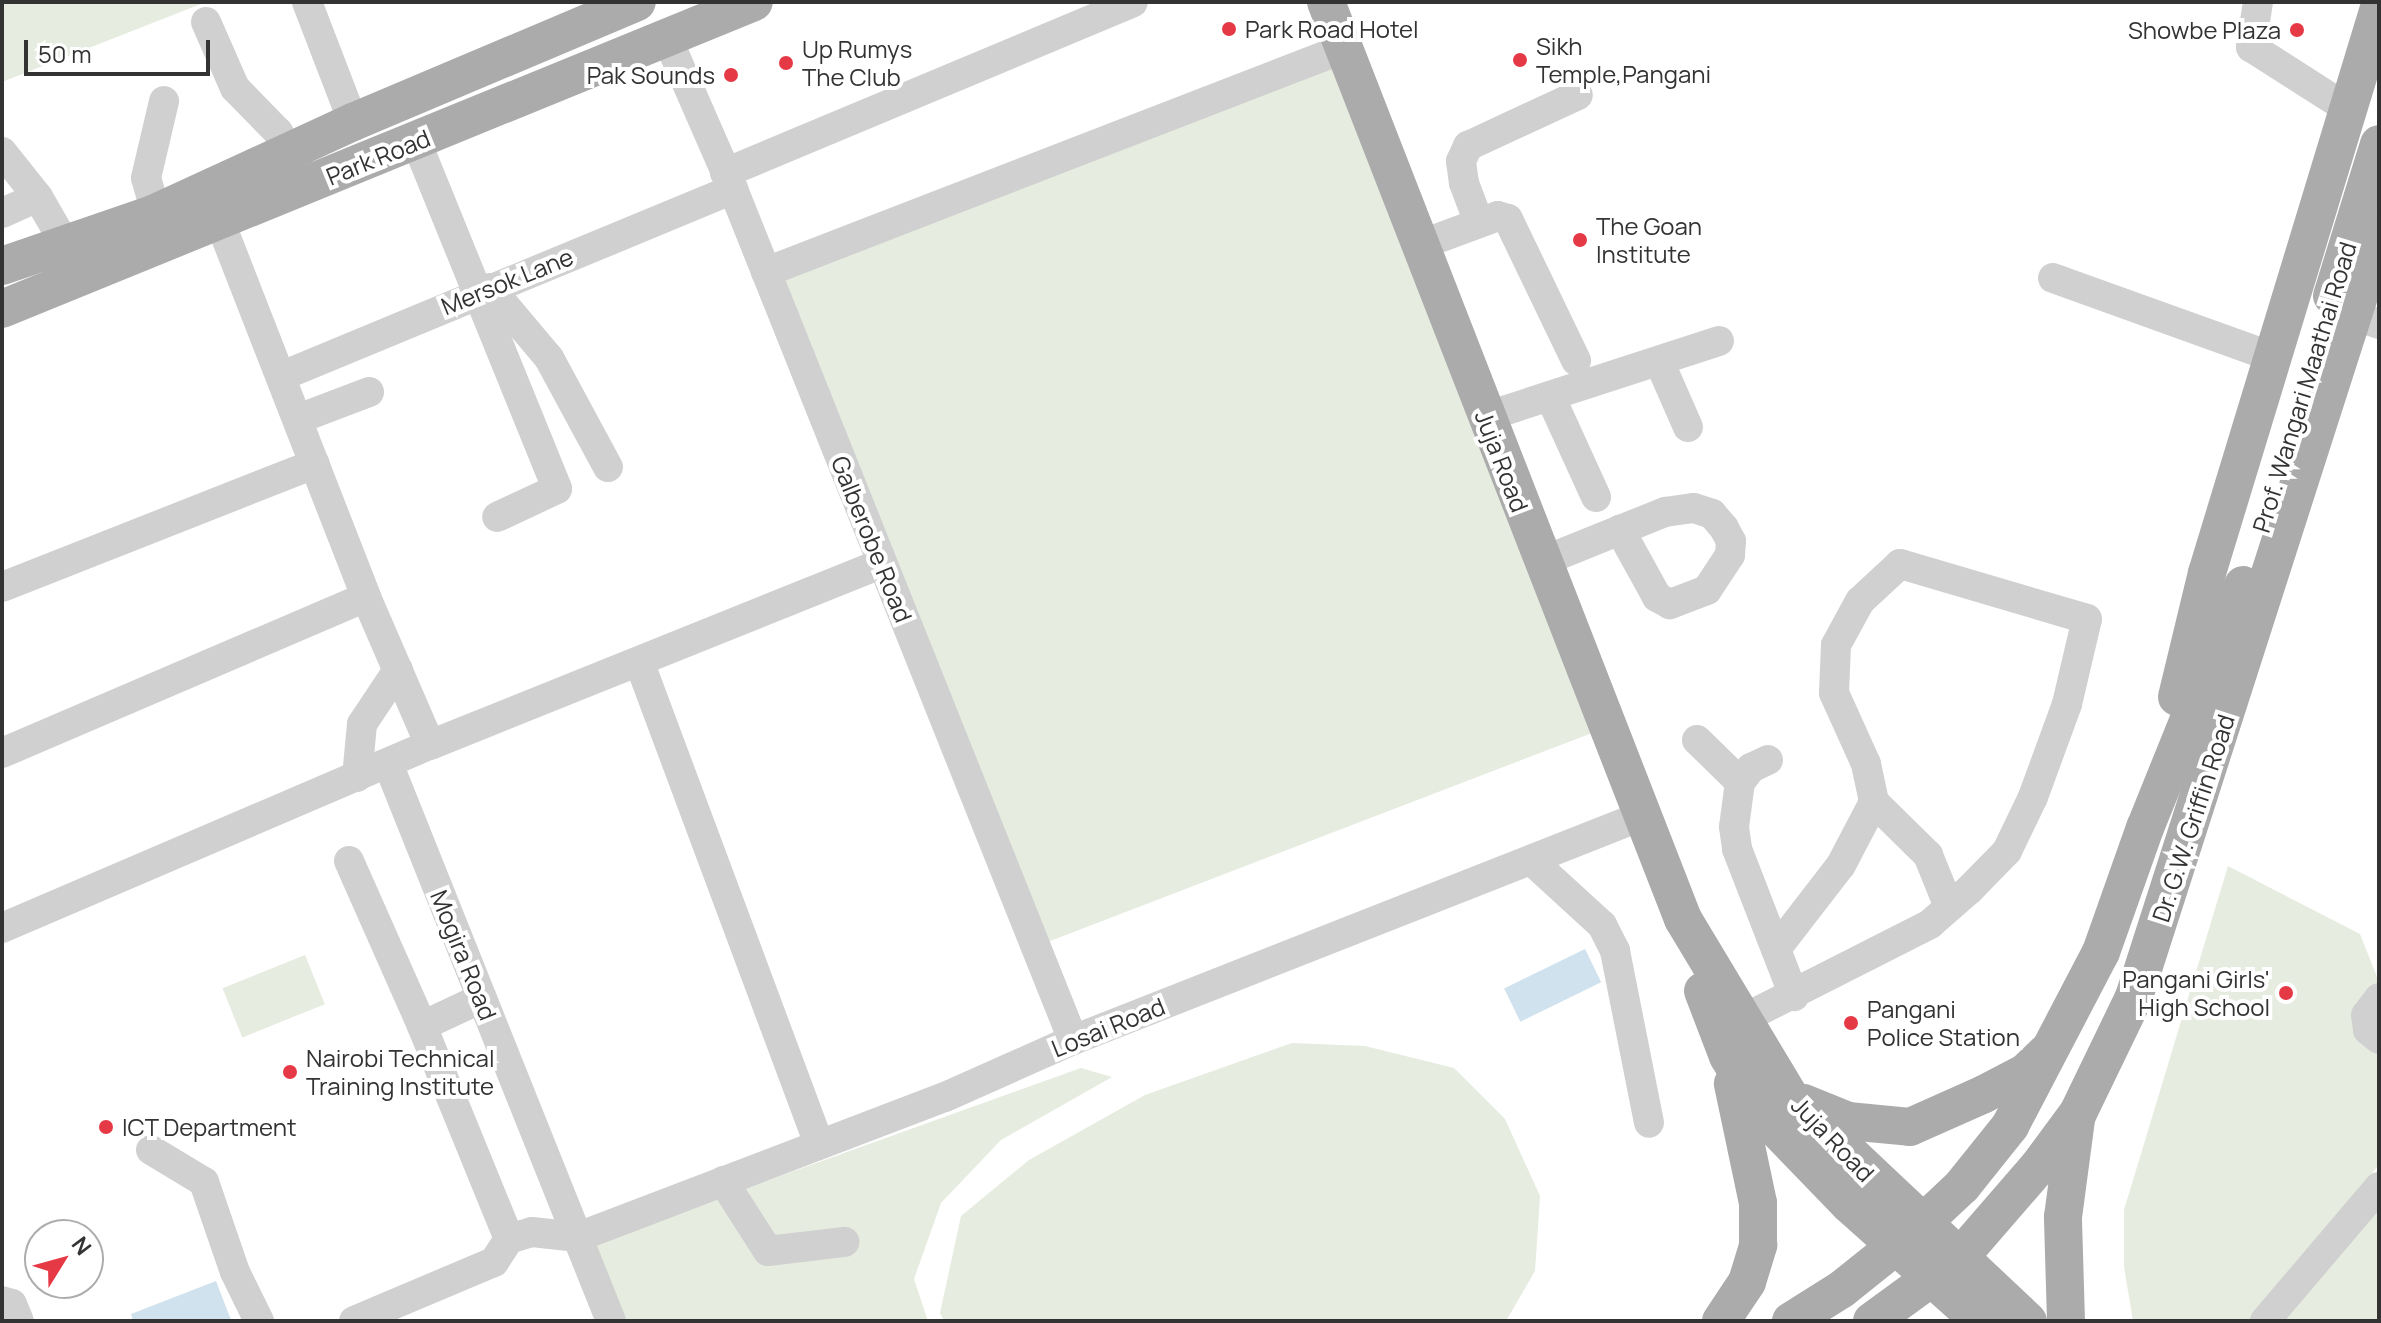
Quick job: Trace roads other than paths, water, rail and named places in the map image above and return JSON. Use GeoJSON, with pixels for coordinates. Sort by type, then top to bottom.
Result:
{"type":"FeatureCollection","features":[{"type":"Feature","properties":{"kind":"main road","name":"Park Road"},"geometry":{"type":"LineString","coordinates":[[2,309],[82,277],[290,149],[637,2]]}},
{"type":"Feature","properties":{"kind":"main road","name":"Park Road"},"geometry":{"type":"LineString","coordinates":[[2,266],[67,241],[220,222],[754,2]]}},
{"type":"Feature","properties":{"kind":"main road","name":"Juja Road"},"geometry":{"type":"LineString","coordinates":[[1326,2],[1639,817],[1683,919],[1728,1056],[1761,1113],[1792,1149],[1910,1234],[1948,1267],[2028,1321]]}},
{"type":"Feature","properties":{"kind":"main road","name":"Dr. G.W. Griffin Road"},"geometry":{"type":"LineString","coordinates":[[2145,828],[2207,573],[2379,8]]}},
{"type":"Feature","properties":{"kind":"main road","name":"Prof. Wangari Maathai Road"},"geometry":{"type":"LineString","coordinates":[[2243,585],[2379,144]]}},
{"type":"Feature","properties":{"kind":"main road","name":"Dr. G.W. Griffin Road"},"geometry":{"type":"LineString","coordinates":[[1872,1321],[1948,1267],[2078,1113],[2134,997],[2366,320],[2379,234]]}},
{"type":"Feature","properties":{"kind":"main road","name":"Dr. G.W. Griffin Road"},"geometry":{"type":"LineString","coordinates":[[1791,1321],[1910,1234],[1962,1186],[2010,1126],[2056,1044],[2101,952],[2145,828],[2243,585]]}},
{"type":"Feature","properties":{"kind":"main road"},"geometry":{"type":"LineString","coordinates":[[2186,843],[2243,585]]}},
{"type":"Feature","properties":{"kind":"main road","name":"Juja Road"},"geometry":{"type":"LineString","coordinates":[[1683,919],[1790,1097],[1910,1234]]}},
{"type":"Feature","properties":{"kind":"main road"},"geometry":{"type":"LineString","coordinates":[[1790,1097],[1848,1121],[1910,1127],[2026,1072],[2056,1044]]}},
{"type":"Feature","properties":{"kind":"main road"},"geometry":{"type":"LineString","coordinates":[[1721,1321],[1747,1282],[1758,1245],[1758,1203],[1728,1056]]}},
{"type":"Feature","properties":{"kind":"main road"},"geometry":{"type":"LineString","coordinates":[[2066,1321],[2063,1217],[2078,1113]]}},
{"type":"Feature","properties":{"kind":"main road","name":"Juja Road"},"geometry":{"type":"LineString","coordinates":[[1948,1267],[1980,1321]]}},
{"type":"Feature","properties":{"kind":"street"},"geometry":{"type":"LineString","coordinates":[[307,2],[353,122]]}},
{"type":"Feature","properties":{"kind":"street","name":"Mersok Lane"},"geometry":{"type":"LineString","coordinates":[[282,376],[482,291],[1133,2]]}},
{"type":"Feature","properties":{"kind":"street"},"geometry":{"type":"LineString","coordinates":[[2258,2],[2251,47],[2348,109]]}},
{"type":"Feature","properties":{"kind":"street"},"geometry":{"type":"LineString","coordinates":[[206,22],[235,88],[290,149],[308,185]]}},
{"type":"Feature","properties":{"kind":"street","name":"Galberobe Road"},"geometry":{"type":"LineString","coordinates":[[668,40],[766,272],[1073,1040]]}},
{"type":"Feature","properties":{"kind":"street"},"geometry":{"type":"LineString","coordinates":[[766,272],[1345,48]]}},
{"type":"Feature","properties":{"kind":"street"},"geometry":{"type":"LineString","coordinates":[[1479,223],[1464,183],[1461,161],[1468,146],[1578,95]]}},
{"type":"Feature","properties":{"kind":"street"},"geometry":{"type":"LineString","coordinates":[[159,229],[146,178],[164,101]]}},
{"type":"Feature","properties":{"kind":"street"},"geometry":{"type":"LineString","coordinates":[[416,141],[482,291],[557,489],[497,517]]}},
{"type":"Feature","properties":{"kind":"street"},"geometry":{"type":"LineString","coordinates":[[2,152],[38,197],[67,241],[82,277]]}},
{"type":"Feature","properties":{"kind":"street"},"geometry":{"type":"LineString","coordinates":[[2,213],[38,197]]}},
{"type":"Feature","properties":{"kind":"street"},"geometry":{"type":"LineString","coordinates":[[1420,245],[1498,216],[1516,227],[1576,360]]}},
{"type":"Feature","properties":{"kind":"street"},"geometry":{"type":"LineString","coordinates":[[220,222],[366,597],[430,745]]}},
{"type":"Feature","properties":{"kind":"street"},"geometry":{"type":"LineString","coordinates":[[2053,278],[2272,357]]}},
{"type":"Feature","properties":{"kind":"street"},"geometry":{"type":"LineString","coordinates":[[482,291],[549,358],[608,467]]}},
{"type":"Feature","properties":{"kind":"street"},"geometry":{"type":"LineString","coordinates":[[1485,417],[1719,341]]}},
{"type":"Feature","properties":{"kind":"street"},"geometry":{"type":"LineString","coordinates":[[1659,361],[1688,427]]}},
{"type":"Feature","properties":{"kind":"street"},"geometry":{"type":"LineString","coordinates":[[298,419],[369,392]]}},
{"type":"Feature","properties":{"kind":"street"},"geometry":{"type":"LineString","coordinates":[[1550,396],[1596,497]]}},
{"type":"Feature","properties":{"kind":"street"},"geometry":{"type":"LineString","coordinates":[[2,587],[315,464]]}},
{"type":"Feature","properties":{"kind":"street"},"geometry":{"type":"LineString","coordinates":[[1541,562],[1620,530]]}},
{"type":"Feature","properties":{"kind":"street"},"geometry":{"type":"LineString","coordinates":[[2,928],[389,766],[430,745],[640,664],[881,564]]}},
{"type":"Feature","properties":{"kind":"street"},"geometry":{"type":"LineString","coordinates":[[1741,1020],[1794,996],[1930,924],[1949,907],[2007,851],[2033,797],[2067,704],[2087,619],[1900,564],[1860,601],[1836,645],[1834,693],[1866,764],[1874,802],[1928,855],[1949,907]]}},
{"type":"Feature","properties":{"kind":"street"},"geometry":{"type":"LineString","coordinates":[[2,753],[366,597]]}},
{"type":"Feature","properties":{"kind":"street"},"geometry":{"type":"LineString","coordinates":[[640,664],[819,1144]]}},
{"type":"Feature","properties":{"kind":"street"},"geometry":{"type":"LineString","coordinates":[[357,777],[362,724],[398,670]]}},
{"type":"Feature","properties":{"kind":"street"},"geometry":{"type":"LineString","coordinates":[[1697,740],[1740,782]]}},
{"type":"Feature","properties":{"kind":"street"},"geometry":{"type":"LineString","coordinates":[[1768,760],[1751,768],[1740,782],[1734,815],[1737,849],[1794,996]]}},
{"type":"Feature","properties":{"kind":"street","name":"Mogira Road"},"geometry":{"type":"LineString","coordinates":[[389,766],[611,1321]]}},
{"type":"Feature","properties":{"kind":"street"},"geometry":{"type":"LineString","coordinates":[[1776,949],[1841,865],[1874,802]]}},
{"type":"Feature","properties":{"kind":"street","name":"Losai Road"},"geometry":{"type":"LineString","coordinates":[[578,1237],[945,1097],[1073,1040],[1639,817]]}},
{"type":"Feature","properties":{"kind":"street"},"geometry":{"type":"LineString","coordinates":[[349,861],[422,1026],[509,1239]]}},
{"type":"Feature","properties":{"kind":"street"},"geometry":{"type":"LineString","coordinates":[[1532,861],[1602,925],[1615,951],[1649,1123]]}},
{"type":"Feature","properties":{"kind":"street"},"geometry":{"type":"LineString","coordinates":[[422,1026],[482,998]]}},
{"type":"Feature","properties":{"kind":"street"},"geometry":{"type":"LineString","coordinates":[[2379,998],[2366,1015],[2368,1030],[2379,1039]]}},
{"type":"Feature","properties":{"kind":"street"},"geometry":{"type":"LineString","coordinates":[[151,1150],[204,1182],[235,1272],[259,1321]]}},
{"type":"Feature","properties":{"kind":"street"},"geometry":{"type":"LineString","coordinates":[[723,1181],[768,1251],[844,1242]]}},
{"type":"Feature","properties":{"kind":"street"},"geometry":{"type":"LineString","coordinates":[[2265,1321],[2379,1187]]}},
{"type":"Feature","properties":{"kind":"street"},"geometry":{"type":"LineString","coordinates":[[354,1321],[494,1262],[509,1239],[532,1232],[578,1237]]}},
{"type":"Feature","properties":{"kind":"street"},"geometry":{"type":"LineString","coordinates":[[2,1301],[12,1304],[19,1321]]}},
{"type":"Feature","properties":{"kind":"water"},"geometry":{"type":"Polygon","coordinates":[[[1585,949],[1601,982],[1520,1022],[1504,988],[1585,949]]]}},
{"type":"Feature","properties":{"kind":"water"},"geometry":{"type":"Polygon","coordinates":[[[216,1281],[231,1320],[133,1321],[131,1314],[216,1281]]]}},
{"type":"Feature","properties":{"kind":"place","name":"Park Road Hotel"},"geometry":{"type":"Point","coordinates":[1229,29]}},
{"type":"Feature","properties":{"kind":"place","name":"Showbe Plaza"},"geometry":{"type":"Point","coordinates":[2297,30]}},
{"type":"Feature","properties":{"kind":"place","name":"Sikh Temple,Pangani"},"geometry":{"type":"Point","coordinates":[1520,60]}},
{"type":"Feature","properties":{"kind":"place","name":"Up Rumys The Club"},"geometry":{"type":"Point","coordinates":[786,63]}},
{"type":"Feature","properties":{"kind":"place","name":"Pak Sounds"},"geometry":{"type":"Point","coordinates":[731,75]}},
{"type":"Feature","properties":{"kind":"place","name":"The Goan Institute"},"geometry":{"type":"Point","coordinates":[1580,240]}},
{"type":"Feature","properties":{"kind":"place","name":"Pangani Girls' High School"},"geometry":{"type":"Point","coordinates":[2286,993]}},
{"type":"Feature","properties":{"kind":"place","name":"Pangani Police Station"},"geometry":{"type":"Point","coordinates":[1851,1023]}},
{"type":"Feature","properties":{"kind":"place","name":"Nairobi Technical Training Institute"},"geometry":{"type":"Point","coordinates":[290,1072]}},
{"type":"Feature","properties":{"kind":"place","name":"ICT Department"},"geometry":{"type":"Point","coordinates":[106,1127]}}]}
